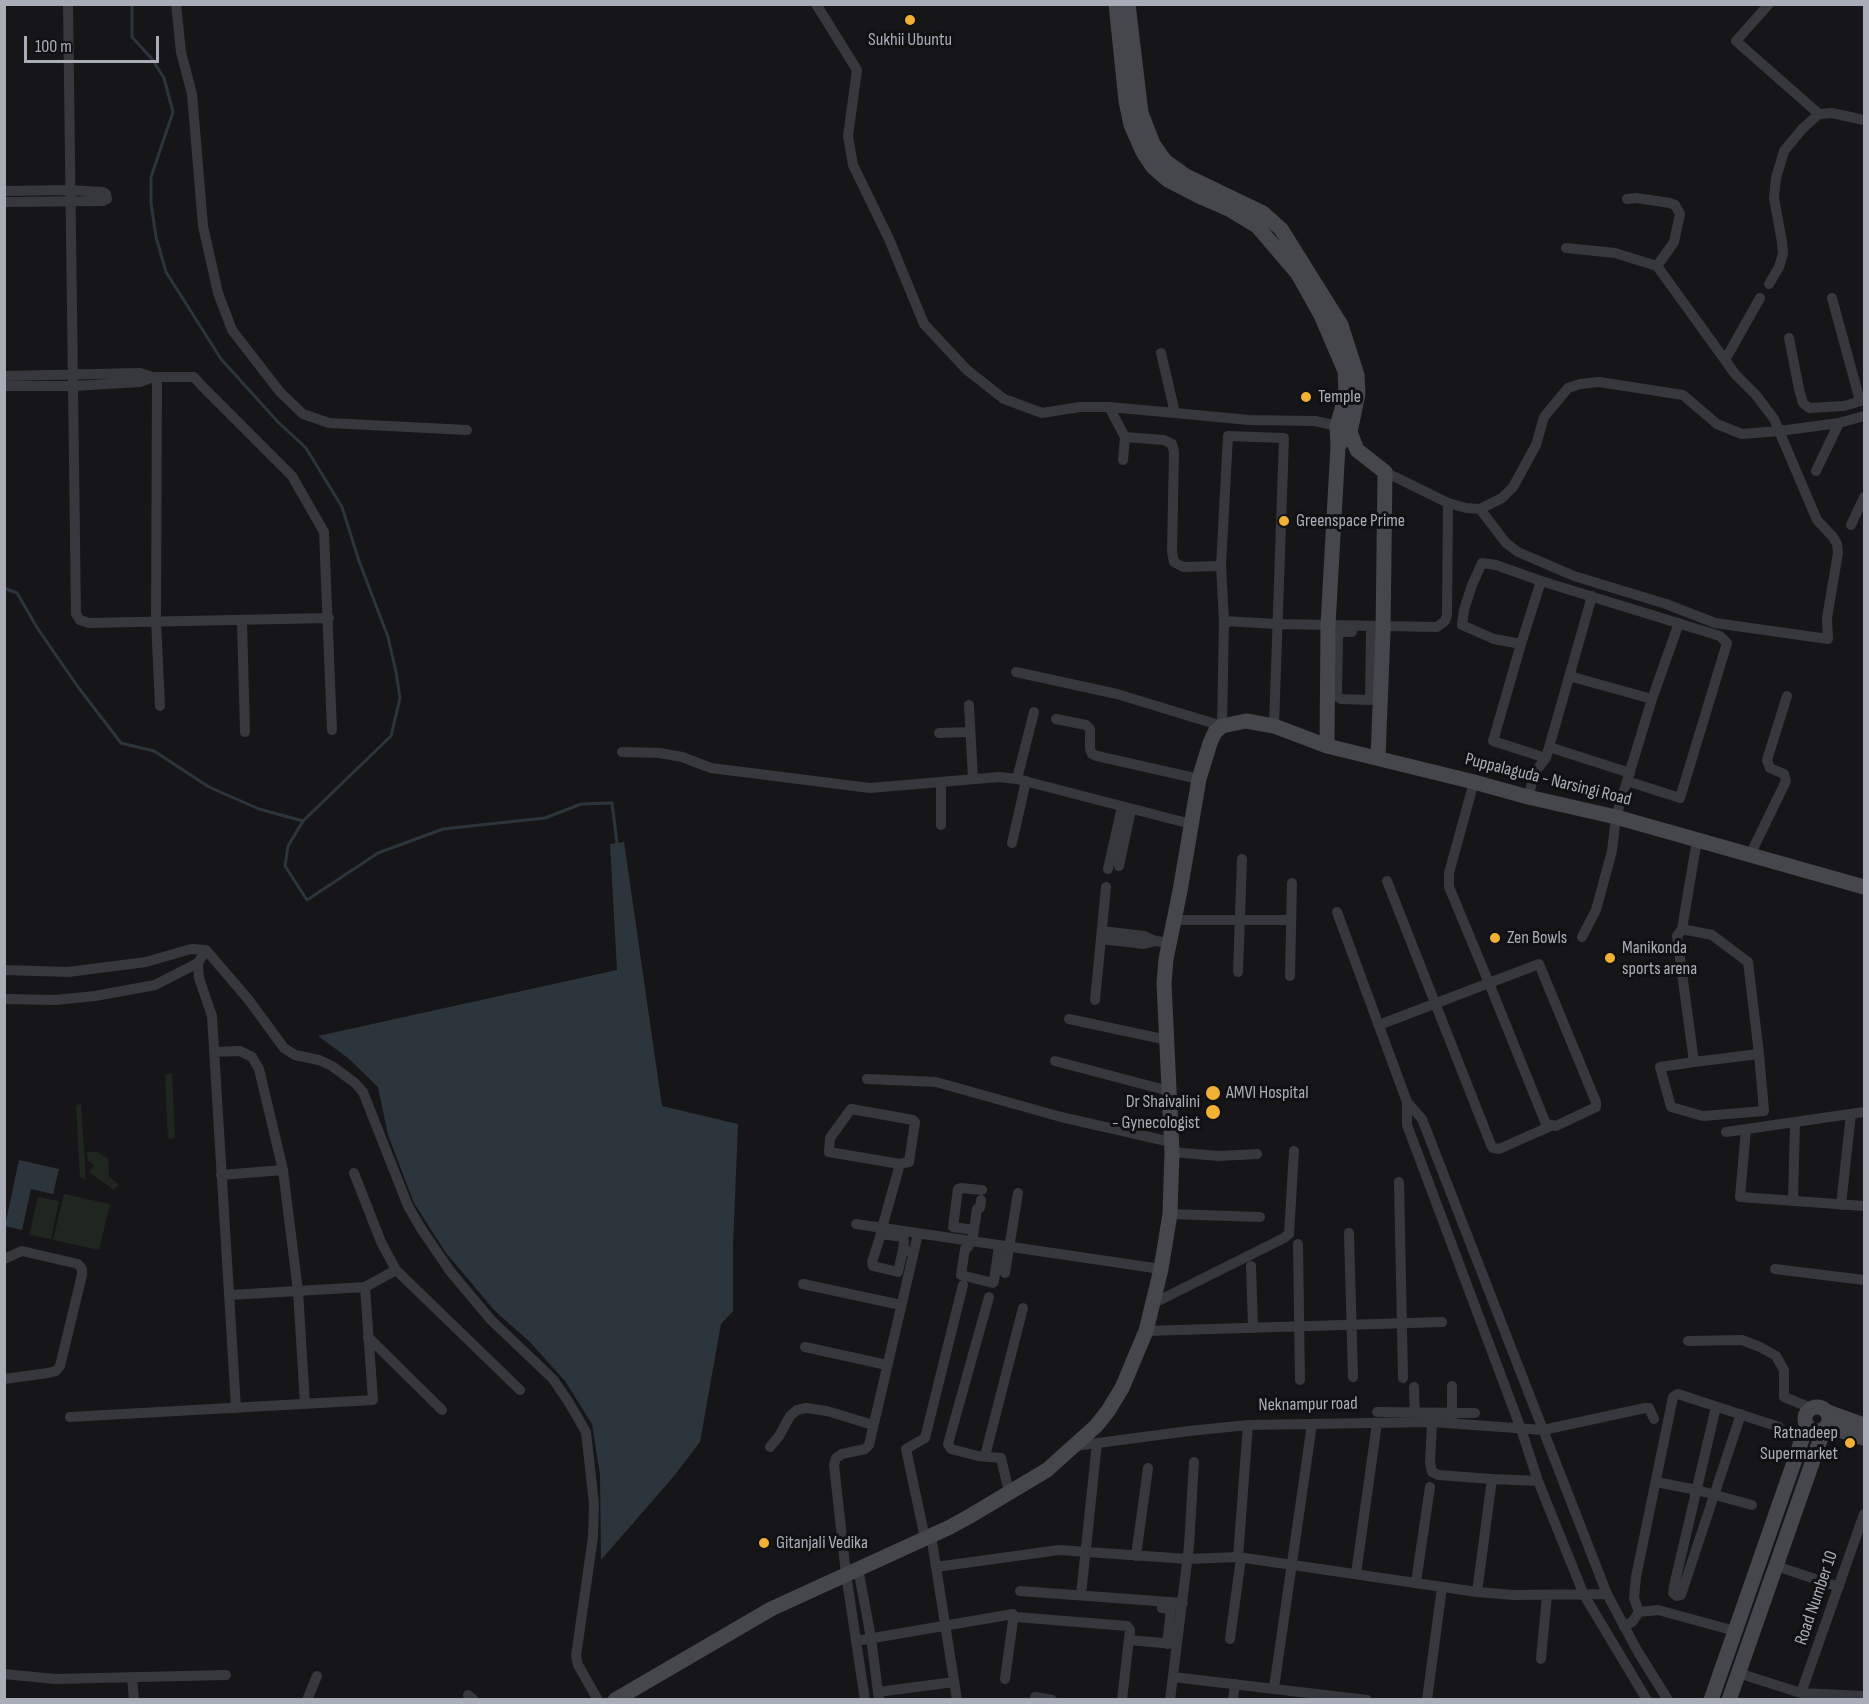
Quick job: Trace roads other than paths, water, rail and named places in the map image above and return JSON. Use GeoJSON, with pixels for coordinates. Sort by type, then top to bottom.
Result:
{"type":"FeatureCollection","features":[{"type":"Feature","properties":{"kind":"street"},"geometry":{"type":"LineString","coordinates":[[68,4],[76,614],[80,620],[89,623],[329,618]]}},
{"type":"Feature","properties":{"kind":"street"},"geometry":{"type":"LineString","coordinates":[[176,4],[181,52],[192,94],[203,226],[218,293],[232,330],[280,392],[303,414],[329,423],[467,430]]}},
{"type":"Feature","properties":{"kind":"street"},"geometry":{"type":"LineString","coordinates":[[816,4],[857,70],[848,136],[853,165],[889,239],[924,324],[967,370],[1004,399],[1042,413],[1080,407],[1109,407],[1249,420],[1316,421],[1344,429]]}},
{"type":"Feature","properties":{"kind":"street"},"geometry":{"type":"LineString","coordinates":[[1116,4],[1126,101],[1131,125],[1143,152],[1153,166],[1168,180],[1229,209],[1257,226],[1298,274],[1322,315],[1345,371],[1344,429],[1357,450],[1385,472],[1448,503],[1480,509],[1502,498],[1513,487],[1536,445],[1544,417],[1568,388],[1580,384],[1599,382],[1683,395],[1718,424],[1742,434],[1839,423],[1864,417]]}},
{"type":"Feature","properties":{"kind":"street"},"geometry":{"type":"LineString","coordinates":[[1128,4],[1141,113],[1152,144],[1165,161],[1186,176],[1263,213],[1281,229],[1341,325],[1357,375],[1358,394],[1338,446],[1328,625],[1327,746]]}},
{"type":"Feature","properties":{"kind":"street"},"geometry":{"type":"LineString","coordinates":[[1769,4],[1736,41],[1819,114]]}},
{"type":"Feature","properties":{"kind":"street"},"geometry":{"type":"LineString","coordinates":[[1769,284],[1779,267],[1783,254],[1774,198],[1776,178],[1784,151],[1803,128],[1819,114],[1832,113],[1864,120]]}},
{"type":"Feature","properties":{"kind":"street"},"geometry":{"type":"LineString","coordinates":[[4,191],[70,196]]}},
{"type":"Feature","properties":{"kind":"street"},"geometry":{"type":"LineString","coordinates":[[4,202],[70,196]]}},
{"type":"Feature","properties":{"kind":"street"},"geometry":{"type":"LineString","coordinates":[[1627,199],[1636,198],[1670,203],[1675,205],[1680,214],[1674,242],[1657,266]]}},
{"type":"Feature","properties":{"kind":"street"},"geometry":{"type":"LineString","coordinates":[[1480,509],[1506,543],[1518,552],[1574,576],[1666,604],[1714,623],[1828,639],[1827,618],[1838,553],[1836,544],[1833,537],[1817,520],[1774,419],[1756,394],[1735,374],[1657,266],[1615,253],[1566,248]]}},
{"type":"Feature","properties":{"kind":"street"},"geometry":{"type":"LineString","coordinates":[[1725,360],[1760,298]]}},
{"type":"Feature","properties":{"kind":"street"},"geometry":{"type":"LineString","coordinates":[[1789,338],[1803,403],[1809,408],[1844,406],[1862,401],[1832,298]]}},
{"type":"Feature","properties":{"kind":"street"},"geometry":{"type":"LineString","coordinates":[[1161,353],[1175,412]]}},
{"type":"Feature","properties":{"kind":"street"},"geometry":{"type":"LineString","coordinates":[[4,386],[140,373],[155,377],[194,377],[292,476],[324,532],[332,730]]}},
{"type":"Feature","properties":{"kind":"street"},"geometry":{"type":"LineString","coordinates":[[4,376],[73,381]]}},
{"type":"Feature","properties":{"kind":"street"},"geometry":{"type":"LineString","coordinates":[[155,377],[156,620],[160,706]]}},
{"type":"Feature","properties":{"kind":"street"},"geometry":{"type":"LineString","coordinates":[[1109,407],[1125,437],[1123,460]]}},
{"type":"Feature","properties":{"kind":"street"},"geometry":{"type":"LineString","coordinates":[[1816,471],[1839,423]]}},
{"type":"Feature","properties":{"kind":"street"},"geometry":{"type":"LineString","coordinates":[[615,1700],[771,1609],[950,1527],[1047,1470],[1096,1426],[1122,1389],[1146,1331],[1154,1303],[1170,1214],[1172,1147],[1162,942],[1173,920],[1199,779],[1210,743],[1215,732],[1222,726],[1224,621],[1221,567],[1228,436],[1284,438],[1274,726]]}},
{"type":"Feature","properties":{"kind":"street"},"geometry":{"type":"LineString","coordinates":[[1125,437],[1164,440],[1172,444],[1174,452],[1172,552],[1174,562],[1183,567],[1221,567]]}},
{"type":"Feature","properties":{"kind":"street"},"geometry":{"type":"LineString","coordinates":[[1378,757],[1379,630],[1385,472]]}},
{"type":"Feature","properties":{"kind":"street"},"geometry":{"type":"LineString","coordinates":[[1851,525],[1864,497]]}},
{"type":"Feature","properties":{"kind":"street"},"geometry":{"type":"LineString","coordinates":[[1379,630],[1370,700],[1338,699],[1338,636],[1341,632],[1379,630],[1437,627],[1445,621],[1448,503]]}},
{"type":"Feature","properties":{"kind":"street"},"geometry":{"type":"LineString","coordinates":[[1521,644],[1494,639],[1462,625],[1464,610],[1477,569],[1482,563],[1496,565],[1720,636],[1727,643],[1680,798],[1628,777],[1547,753],[1493,741],[1541,581]]}},
{"type":"Feature","properties":{"kind":"street"},"geometry":{"type":"LineString","coordinates":[[1528,797],[1535,772],[1547,753],[1592,596]]}},
{"type":"Feature","properties":{"kind":"street"},"geometry":{"type":"LineString","coordinates":[[242,621],[245,732]]}},
{"type":"Feature","properties":{"kind":"street"},"geometry":{"type":"LineString","coordinates":[[1224,621],[1328,625],[1379,630]]}},
{"type":"Feature","properties":{"kind":"street"},"geometry":{"type":"LineString","coordinates":[[1582,937],[1596,910],[1612,851],[1616,817],[1678,623]]}},
{"type":"Feature","properties":{"kind":"street"},"geometry":{"type":"LineString","coordinates":[[1016,672],[1117,694],[1222,726]]}},
{"type":"Feature","properties":{"kind":"street"},"geometry":{"type":"LineString","coordinates":[[1569,676],[1652,699]]}},
{"type":"Feature","properties":{"kind":"street"},"geometry":{"type":"LineString","coordinates":[[1750,855],[1786,781],[1784,774],[1770,768],[1767,760],[1786,696]]}},
{"type":"Feature","properties":{"kind":"street"},"geometry":{"type":"LineString","coordinates":[[969,705],[973,779]]}},
{"type":"Feature","properties":{"kind":"street"},"geometry":{"type":"LineString","coordinates":[[1012,843],[1034,712]]}},
{"type":"Feature","properties":{"kind":"street"},"geometry":{"type":"LineString","coordinates":[[1056,719],[1086,725],[1090,729],[1092,754],[1199,779]]}},
{"type":"Feature","properties":{"kind":"street","name":"Puppalaguda - Narsingi Road"},"geometry":{"type":"LineString","coordinates":[[1222,726],[1246,721],[1274,726],[1327,746],[1616,817],[1864,886]]}},
{"type":"Feature","properties":{"kind":"street"},"geometry":{"type":"LineString","coordinates":[[939,733],[970,732]]}},
{"type":"Feature","properties":{"kind":"street"},"geometry":{"type":"LineString","coordinates":[[622,752],[660,753],[682,757],[711,768],[870,788],[999,777],[1022,780],[1191,824]]}},
{"type":"Feature","properties":{"kind":"street"},"geometry":{"type":"LineString","coordinates":[[941,782],[941,825]]}},
{"type":"Feature","properties":{"kind":"street"},"geometry":{"type":"LineString","coordinates":[[1474,782],[1449,873],[1449,887],[1546,1124],[1551,1126]]}},
{"type":"Feature","properties":{"kind":"street"},"geometry":{"type":"LineString","coordinates":[[1113,867],[1127,808]]}},
{"type":"Feature","properties":{"kind":"street"},"geometry":{"type":"LineString","coordinates":[[1694,1062],[1677,936],[1682,929],[1696,840]]}},
{"type":"Feature","properties":{"kind":"street"},"geometry":{"type":"LineString","coordinates":[[1238,972],[1242,859]]}},
{"type":"Feature","properties":{"kind":"street"},"geometry":{"type":"LineString","coordinates":[[1379,1025],[1434,1004],[1489,983],[1539,963],[1596,1102],[1596,1107],[1499,1149],[1493,1148],[1434,1004],[1387,881]]}},
{"type":"Feature","properties":{"kind":"street"},"geometry":{"type":"LineString","coordinates":[[1290,976],[1292,883]]}},
{"type":"Feature","properties":{"kind":"street"},"geometry":{"type":"LineString","coordinates":[[1095,1000],[1106,887]]}},
{"type":"Feature","properties":{"kind":"street"},"geometry":{"type":"LineString","coordinates":[[1337,912],[1407,1102],[1407,1125],[1521,1429],[1538,1481],[1584,1595],[1647,1700]]}},
{"type":"Feature","properties":{"kind":"street"},"geometry":{"type":"LineString","coordinates":[[1173,920],[1290,920]]}},
{"type":"Feature","properties":{"kind":"street"},"geometry":{"type":"LineString","coordinates":[[1682,929],[1712,935],[1748,962],[1759,1054],[1764,1111],[1703,1116],[1671,1107],[1660,1067],[1759,1054]]}},
{"type":"Feature","properties":{"kind":"street"},"geometry":{"type":"LineString","coordinates":[[1101,935],[1144,944],[1162,942]]}},
{"type":"Feature","properties":{"kind":"street"},"geometry":{"type":"LineString","coordinates":[[4,970],[68,972],[146,962],[191,949],[206,950],[248,999],[284,1048],[295,1055],[319,1060],[332,1066],[363,1092],[408,1206],[422,1230],[450,1272],[491,1320],[553,1379],[586,1432],[594,1504],[589,1576],[576,1656],[578,1665],[598,1700]]}},
{"type":"Feature","properties":{"kind":"street"},"geometry":{"type":"LineString","coordinates":[[4,999],[55,1000],[95,996],[155,985],[198,963],[206,950]]}},
{"type":"Feature","properties":{"kind":"street"},"geometry":{"type":"LineString","coordinates":[[198,963],[199,978],[212,1016],[236,1407]]}},
{"type":"Feature","properties":{"kind":"street"},"geometry":{"type":"LineString","coordinates":[[1069,1019],[1167,1040]]}},
{"type":"Feature","properties":{"kind":"street"},"geometry":{"type":"LineString","coordinates":[[214,1052],[240,1051],[252,1057],[259,1070],[283,1170],[298,1291],[305,1404]]}},
{"type":"Feature","properties":{"kind":"street"},"geometry":{"type":"LineString","coordinates":[[1055,1061],[1169,1091]]}},
{"type":"Feature","properties":{"kind":"street"},"geometry":{"type":"LineString","coordinates":[[867,1079],[936,1082],[1172,1147],[1218,1156],[1257,1154]]}},
{"type":"Feature","properties":{"kind":"street"},"geometry":{"type":"LineString","coordinates":[[1407,1102],[1422,1119],[1607,1594],[1668,1700]]}},
{"type":"Feature","properties":{"kind":"street"},"geometry":{"type":"LineString","coordinates":[[851,1110],[914,1120],[909,1162],[900,1164],[829,1152],[830,1138],[851,1110]]}},
{"type":"Feature","properties":{"kind":"street"},"geometry":{"type":"LineString","coordinates":[[1726,1132],[1864,1112]]}},
{"type":"Feature","properties":{"kind":"street"},"geometry":{"type":"LineString","coordinates":[[1841,1205],[1851,1114]]}},
{"type":"Feature","properties":{"kind":"street"},"geometry":{"type":"LineString","coordinates":[[1793,1201],[1795,1122]]}},
{"type":"Feature","properties":{"kind":"street"},"geometry":{"type":"LineString","coordinates":[[1746,1129],[1740,1197],[1864,1206]]}},
{"type":"Feature","properties":{"kind":"street"},"geometry":{"type":"LineString","coordinates":[[1154,1303],[1288,1234],[1294,1151]]}},
{"type":"Feature","properties":{"kind":"street"},"geometry":{"type":"LineString","coordinates":[[882,1228],[900,1164]]}},
{"type":"Feature","properties":{"kind":"street"},"geometry":{"type":"LineString","coordinates":[[221,1175],[283,1170]]}},
{"type":"Feature","properties":{"kind":"street"},"geometry":{"type":"LineString","coordinates":[[354,1173],[381,1242],[396,1270],[520,1390]]}},
{"type":"Feature","properties":{"kind":"street"},"geometry":{"type":"LineString","coordinates":[[944,1238],[956,1178]]}},
{"type":"Feature","properties":{"kind":"street"},"geometry":{"type":"LineString","coordinates":[[1399,1182],[1403,1378]]}},
{"type":"Feature","properties":{"kind":"street"},"geometry":{"type":"LineString","coordinates":[[974,1230],[953,1227],[958,1190],[961,1188],[982,1195],[980,1208],[977,1209],[974,1230],[970,1244],[964,1249],[961,1275],[993,1283],[1018,1193]]}},
{"type":"Feature","properties":{"kind":"street"},"geometry":{"type":"LineString","coordinates":[[1170,1214],[1260,1217]]}},
{"type":"Feature","properties":{"kind":"street"},"geometry":{"type":"LineString","coordinates":[[856,1224],[1002,1249],[1161,1269]]}},
{"type":"Feature","properties":{"kind":"street"},"geometry":{"type":"LineString","coordinates":[[1349,1233],[1353,1377]]}},
{"type":"Feature","properties":{"kind":"street"},"geometry":{"type":"LineString","coordinates":[[918,1234],[908,1251],[901,1305],[869,1445],[865,1449],[842,1454],[836,1458],[834,1466],[852,1571],[871,1638],[878,1696],[954,1682]]}},
{"type":"Feature","properties":{"kind":"street"},"geometry":{"type":"LineString","coordinates":[[1298,1244],[1300,1380]]}},
{"type":"Feature","properties":{"kind":"street"},"geometry":{"type":"LineString","coordinates":[[1002,1249],[1005,1273]]}},
{"type":"Feature","properties":{"kind":"street"},"geometry":{"type":"LineString","coordinates":[[4,1259],[22,1251],[78,1264],[82,1269],[60,1366],[56,1371],[4,1379]]}},
{"type":"Feature","properties":{"kind":"street"},"geometry":{"type":"LineString","coordinates":[[1251,1266],[1252,1328]]}},
{"type":"Feature","properties":{"kind":"street"},"geometry":{"type":"LineString","coordinates":[[1775,1269],[1864,1280]]}},
{"type":"Feature","properties":{"kind":"street"},"geometry":{"type":"LineString","coordinates":[[230,1294],[365,1287],[396,1270]]}},
{"type":"Feature","properties":{"kind":"street"},"geometry":{"type":"LineString","coordinates":[[803,1284],[901,1305]]}},
{"type":"Feature","properties":{"kind":"street"},"geometry":{"type":"LineString","coordinates":[[957,1700],[936,1567],[906,1449],[925,1438],[963,1286]]}},
{"type":"Feature","properties":{"kind":"street"},"geometry":{"type":"LineString","coordinates":[[70,1417],[374,1400],[365,1287]]}},
{"type":"Feature","properties":{"kind":"street"},"geometry":{"type":"LineString","coordinates":[[989,1297],[948,1444],[951,1449],[1001,1458],[1009,1492]]}},
{"type":"Feature","properties":{"kind":"street"},"geometry":{"type":"LineString","coordinates":[[985,1456],[1023,1308]]}},
{"type":"Feature","properties":{"kind":"street"},"geometry":{"type":"LineString","coordinates":[[1146,1331],[1442,1322]]}},
{"type":"Feature","properties":{"kind":"street"},"geometry":{"type":"LineString","coordinates":[[368,1337],[442,1410]]}},
{"type":"Feature","properties":{"kind":"street"},"geometry":{"type":"LineString","coordinates":[[1688,1341],[1742,1340],[1776,1356],[1784,1370],[1784,1397],[1811,1408],[1820,1407],[1826,1422],[1729,1700]]}},
{"type":"Feature","properties":{"kind":"street"},"geometry":{"type":"LineString","coordinates":[[805,1347],[887,1365]]}},
{"type":"Feature","properties":{"kind":"street"},"geometry":{"type":"LineString","coordinates":[[1452,1386],[1452,1418]]}},
{"type":"Feature","properties":{"kind":"street"},"geometry":{"type":"LineString","coordinates":[[1414,1387],[1415,1417],[1452,1418],[1475,1413]]}},
{"type":"Feature","properties":{"kind":"street"},"geometry":{"type":"LineString","coordinates":[[1639,1612],[1634,1598],[1636,1577],[1673,1397],[1678,1394],[1779,1427]]}},
{"type":"Feature","properties":{"kind":"street"},"geometry":{"type":"LineString","coordinates":[[1716,1407],[1674,1586],[1673,1593],[1677,1596],[1681,1595],[1741,1414]]}},
{"type":"Feature","properties":{"kind":"street"},"geometry":{"type":"LineString","coordinates":[[770,1447],[779,1437],[790,1416],[797,1410],[806,1408],[827,1411],[873,1425]]}},
{"type":"Feature","properties":{"kind":"street","name":"Neknampur road"},"geometry":{"type":"LineString","coordinates":[[1074,1446],[1248,1425],[1312,1424],[1377,1418],[1415,1417],[1432,1422],[1452,1418],[1521,1429],[1543,1430],[1646,1408],[1649,1408],[1654,1419]]}},
{"type":"Feature","properties":{"kind":"street"},"geometry":{"type":"LineString","coordinates":[[1711,1700],[1807,1425],[1805,1416],[1811,1408]]}},
{"type":"Feature","properties":{"kind":"street"},"geometry":{"type":"LineString","coordinates":[[1356,1574],[1377,1418]]}},
{"type":"Feature","properties":{"kind":"street"},"geometry":{"type":"LineString","coordinates":[[1432,1422],[1430,1463],[1432,1472],[1438,1475],[1538,1481]]}},
{"type":"Feature","properties":{"kind":"street"},"geometry":{"type":"LineString","coordinates":[[1826,1422],[1864,1438]]}},
{"type":"Feature","properties":{"kind":"street"},"geometry":{"type":"LineString","coordinates":[[1807,1425],[1814,1431],[1826,1422],[1864,1425]]}},
{"type":"Feature","properties":{"kind":"street"},"geometry":{"type":"LineString","coordinates":[[1274,1688],[1312,1424]]}},
{"type":"Feature","properties":{"kind":"street"},"geometry":{"type":"LineString","coordinates":[[1230,1639],[1239,1558],[1248,1425]]}},
{"type":"Feature","properties":{"kind":"street"},"geometry":{"type":"LineString","coordinates":[[1081,1595],[1097,1443]]}},
{"type":"Feature","properties":{"kind":"street"},"geometry":{"type":"LineString","coordinates":[[1172,1644],[1183,1603],[1194,1462]]}},
{"type":"Feature","properties":{"kind":"street"},"geometry":{"type":"LineString","coordinates":[[1136,1556],[1148,1468]]}},
{"type":"Feature","properties":{"kind":"street"},"geometry":{"type":"LineString","coordinates":[[1478,1592],[1492,1479]]}},
{"type":"Feature","properties":{"kind":"street"},"geometry":{"type":"LineString","coordinates":[[1656,1482],[1752,1505]]}},
{"type":"Feature","properties":{"kind":"street"},"geometry":{"type":"LineString","coordinates":[[1416,1582],[1430,1487]]}},
{"type":"Feature","properties":{"kind":"street","name":"Road Number 10"},"geometry":{"type":"LineString","coordinates":[[1801,1693],[1864,1514]]}},
{"type":"Feature","properties":{"kind":"street"},"geometry":{"type":"LineString","coordinates":[[936,1567],[1050,1551],[1188,1558],[1239,1558],[1478,1592],[1513,1595],[1607,1594]]}},
{"type":"Feature","properties":{"kind":"street"},"geometry":{"type":"LineString","coordinates":[[1776,1566],[1839,1587]]}},
{"type":"Feature","properties":{"kind":"street"},"geometry":{"type":"LineString","coordinates":[[852,1571],[856,1641],[865,1700]]}},
{"type":"Feature","properties":{"kind":"street"},"geometry":{"type":"LineString","coordinates":[[1427,1700],[1442,1587]]}},
{"type":"Feature","properties":{"kind":"street"},"geometry":{"type":"LineString","coordinates":[[1020,1591],[1183,1603]]}},
{"type":"Feature","properties":{"kind":"street"},"geometry":{"type":"LineString","coordinates":[[1541,1659],[1547,1595]]}},
{"type":"Feature","properties":{"kind":"street"},"geometry":{"type":"LineString","coordinates":[[1163,1602],[1162,1608],[1171,1609],[1173,1677],[1170,1700]]}},
{"type":"Feature","properties":{"kind":"street"},"geometry":{"type":"LineString","coordinates":[[1639,1612],[1658,1610],[1735,1631]]}},
{"type":"Feature","properties":{"kind":"street"},"geometry":{"type":"LineString","coordinates":[[1624,1627],[1633,1621],[1639,1612]]}},
{"type":"Feature","properties":{"kind":"street"},"geometry":{"type":"LineString","coordinates":[[856,1641],[1013,1614]]}},
{"type":"Feature","properties":{"kind":"street"},"geometry":{"type":"LineString","coordinates":[[1005,1679],[1013,1620],[1016,1617],[1127,1626],[1130,1630],[1122,1700]]}},
{"type":"Feature","properties":{"kind":"street"},"geometry":{"type":"LineString","coordinates":[[1129,1640],[1172,1644]]}},
{"type":"Feature","properties":{"kind":"street"},"geometry":{"type":"LineString","coordinates":[[1738,1673],[1801,1693],[1864,1694]]}},
{"type":"Feature","properties":{"kind":"street"},"geometry":{"type":"LineString","coordinates":[[4,1674],[55,1679],[226,1675]]}},
{"type":"Feature","properties":{"kind":"street"},"geometry":{"type":"LineString","coordinates":[[307,1700],[317,1676]]}},
{"type":"Feature","properties":{"kind":"street"},"geometry":{"type":"LineString","coordinates":[[132,1677],[134,1700]]}},
{"type":"Feature","properties":{"kind":"street"},"geometry":{"type":"LineString","coordinates":[[1173,1677],[1274,1688],[1303,1696],[1366,1700]]}},
{"type":"Feature","properties":{"kind":"street"},"geometry":{"type":"LineString","coordinates":[[1233,1700],[1235,1684]]}},
{"type":"Feature","properties":{"kind":"street"},"geometry":{"type":"LineString","coordinates":[[1035,1700],[1035,1697],[1052,1700]]}},
{"type":"Feature","properties":{"kind":"waterway"},"geometry":{"type":"LineString","coordinates":[[132,4],[132,37],[152,59],[164,78],[173,112],[151,177],[151,203],[156,237],[166,272],[221,359],[278,422],[306,448],[342,507],[359,561],[388,637],[396,672],[400,698],[391,736],[303,821],[288,846],[285,866],[307,900],[378,853],[443,829],[545,818],[581,804],[612,803],[617,843]]}},
{"type":"Feature","properties":{"kind":"waterway"},"geometry":{"type":"LineString","coordinates":[[4,588],[17,593],[38,629],[78,687],[121,743],[154,751],[209,787],[259,809],[303,821]]}},
{"type":"Feature","properties":{"kind":"place","name":"Sukhii Ubuntu"},"geometry":{"type":"Point","coordinates":[910,20]}},
{"type":"Feature","properties":{"kind":"place","name":"Temple"},"geometry":{"type":"Point","coordinates":[1306,397]}},
{"type":"Feature","properties":{"kind":"place","name":"Greenspace Prime"},"geometry":{"type":"Point","coordinates":[1284,521]}},
{"type":"Feature","properties":{"kind":"place","name":"Zen Bowls"},"geometry":{"type":"Point","coordinates":[1495,938]}},
{"type":"Feature","properties":{"kind":"place","name":"Manikonda sports arena"},"geometry":{"type":"Point","coordinates":[1610,958]}},
{"type":"Feature","properties":{"kind":"place","name":"AMVI Hospital"},"geometry":{"type":"Point","coordinates":[1213,1093]}},
{"type":"Feature","properties":{"kind":"place","name":"Dr Shaivalini - Gynecologist"},"geometry":{"type":"Point","coordinates":[1213,1112]}},
{"type":"Feature","properties":{"kind":"place","name":"Ratnadeep Supermarket"},"geometry":{"type":"Point","coordinates":[1850,1443]}},
{"type":"Feature","properties":{"kind":"place","name":"Gitanjali Vedika"},"geometry":{"type":"Point","coordinates":[764,1543]}}]}
